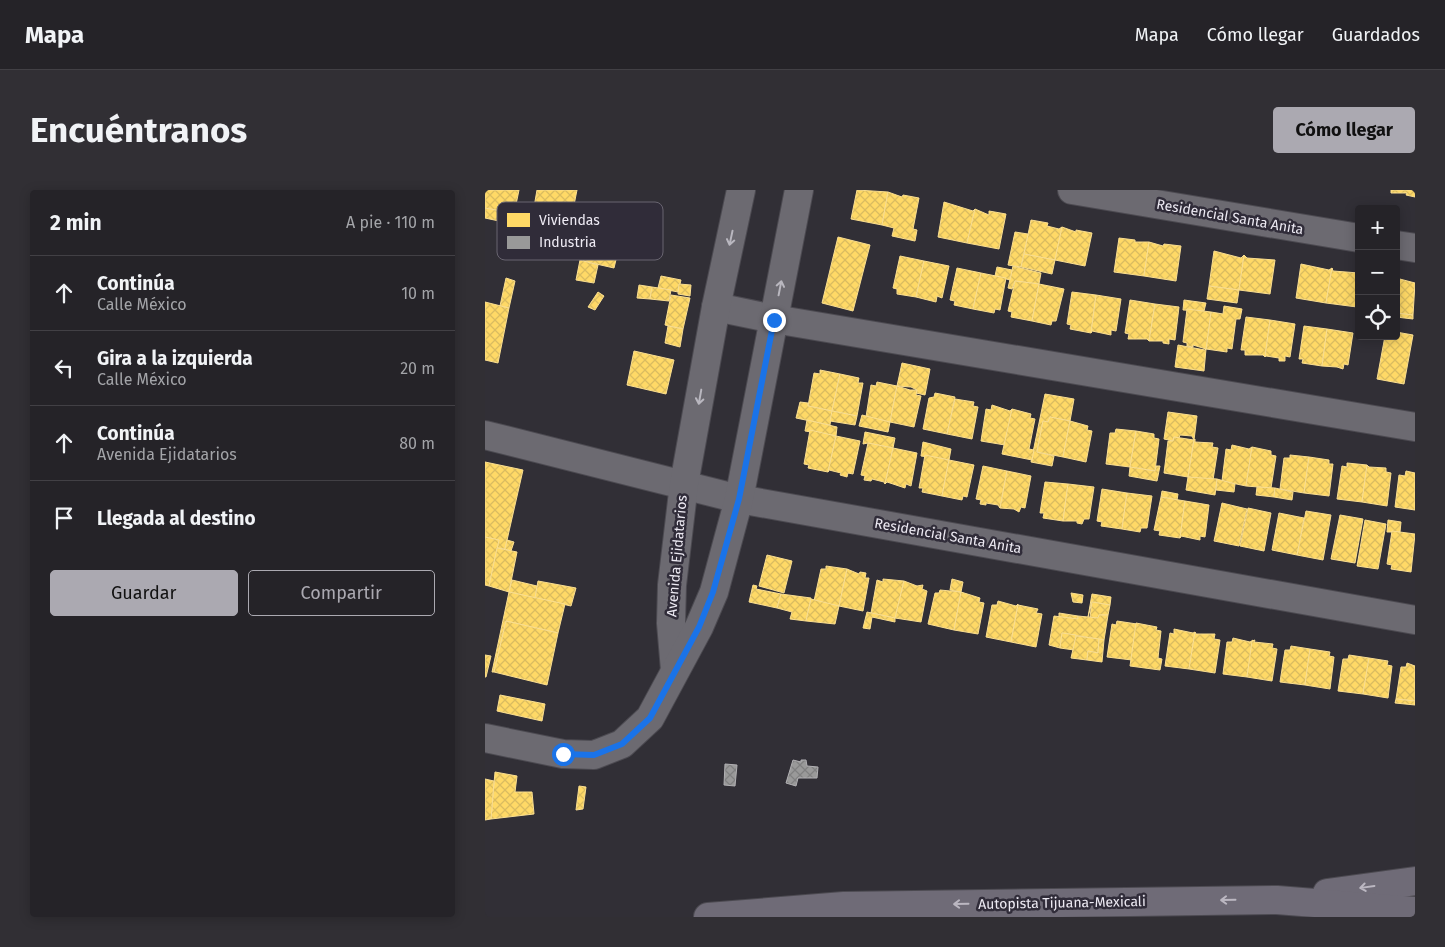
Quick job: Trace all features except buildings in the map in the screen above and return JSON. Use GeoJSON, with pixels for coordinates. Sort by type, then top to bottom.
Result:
{"type":"FeatureCollection","features":[{"type":"Feature","properties":{"kind":"highway"},"geometry":{"type":"LineString","coordinates":[[1277,900],[1415,881]]}},
{"type":"Feature","properties":{"kind":"highway","name":"Autopista Tijuana-Mexicali"},"geometry":{"type":"LineString","coordinates":[[708,917],[844,906],[1277,900],[1415,911]]}},
{"type":"Feature","properties":{"kind":"street","name":"Avenida Ejidatarios"},"geometry":{"type":"LineString","coordinates":[[675,670],[671,623],[672,585],[684,484],[716,307],[741,190]]}},
{"type":"Feature","properties":{"kind":"street"},"geometry":{"type":"LineString","coordinates":[[485,738],[563,754],[594,755],[622,744],[650,718],[699,627],[713,592],[739,499],[799,190]]}},
{"type":"Feature","properties":{"kind":"street","name":"Residencial Santa Anita"},"geometry":{"type":"LineString","coordinates":[[1072,190],[1355,237]]}},
{"type":"Feature","properties":{"kind":"street"},"geometry":{"type":"LineString","coordinates":[[1400,246],[1415,248]]}},
{"type":"Feature","properties":{"kind":"street"},"geometry":{"type":"LineString","coordinates":[[716,307],[774,320],[1415,427]]}},
{"type":"Feature","properties":{"kind":"street","name":"Residencial Santa Anita"},"geometry":{"type":"LineString","coordinates":[[485,435],[739,499],[1415,620]]}},
{"type":"Feature","properties":{"kind":"route"},"geometry":{"type":"LineString","coordinates":[[563,754],[594,755],[622,744],[650,718],[699,627],[713,592],[739,499],[774,320]]}}]}
